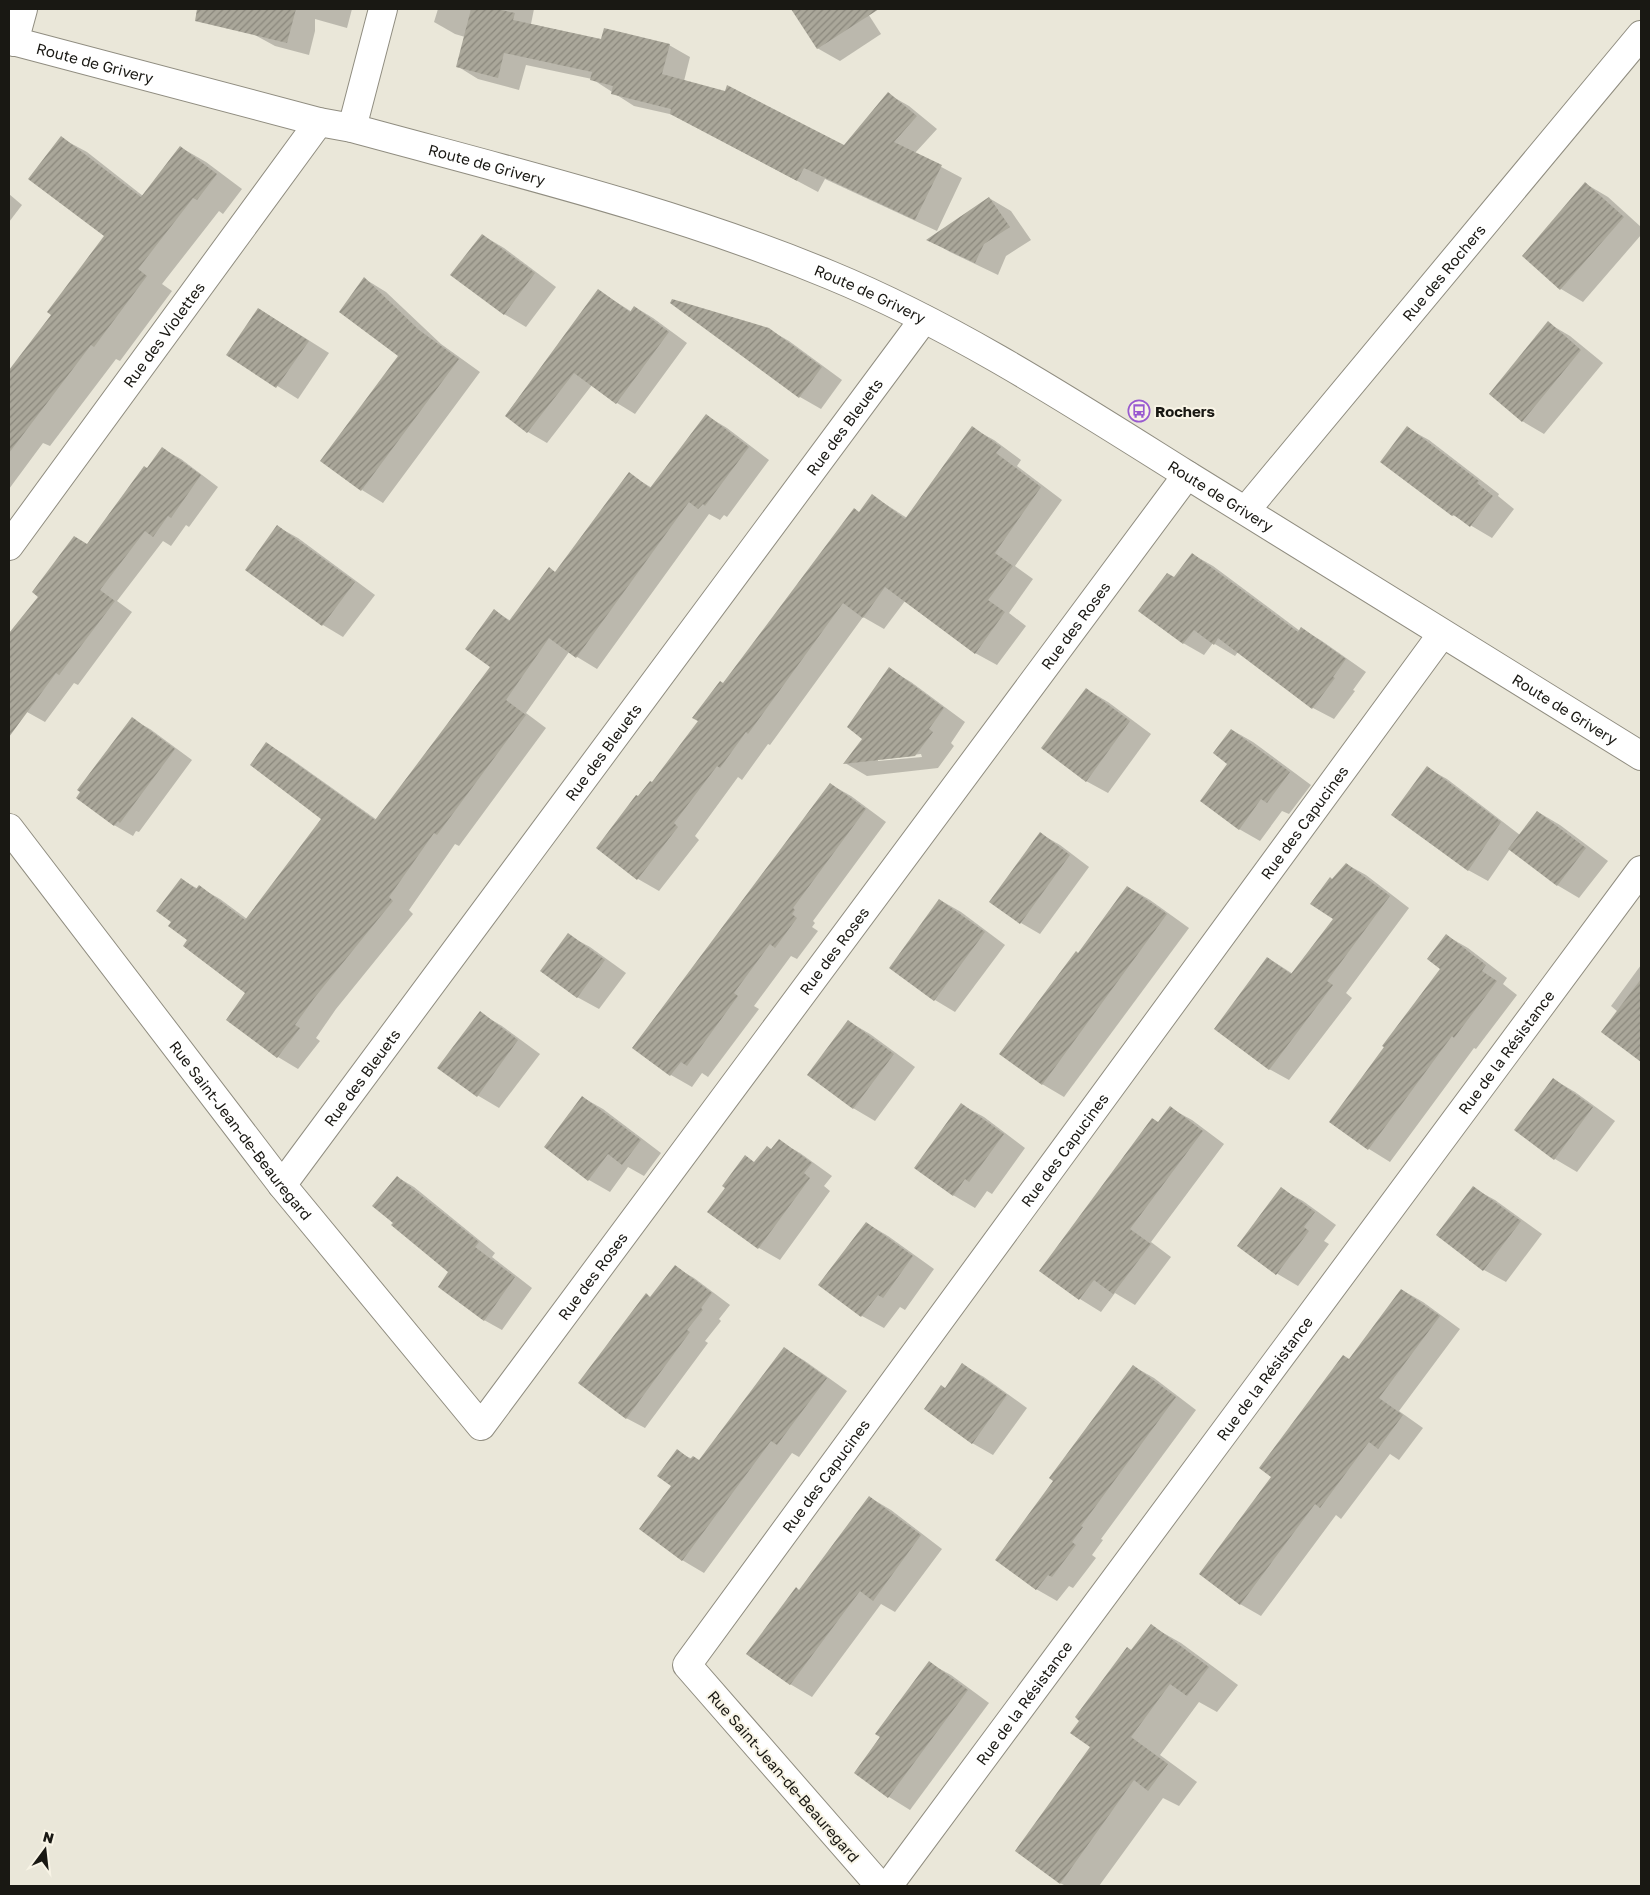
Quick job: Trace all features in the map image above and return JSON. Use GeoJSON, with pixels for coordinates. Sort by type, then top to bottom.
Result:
{"type":"FeatureCollection","features":[{"type":"Feature","properties":{"kind":"street"},"geometry":{"type":"LineString","coordinates":[[11,41],[23,9]]}},
{"type":"Feature","properties":{"kind":"street"},"geometry":{"type":"LineString","coordinates":[[352,128],[383,9]]}},
{"type":"Feature","properties":{"kind":"street","name":"Rue des Rochers"},"geometry":{"type":"LineString","coordinates":[[1246,510],[1641,35]]}},
{"type":"Feature","properties":{"kind":"street","name":"Route de Grivery"},"geometry":{"type":"LineString","coordinates":[[11,41],[319,122],[352,128],[668,215],[832,276],[924,319],[1065,398],[1641,756]]}},
{"type":"Feature","properties":{"kind":"street","name":"Rue des Violettes"},"geometry":{"type":"LineString","coordinates":[[9,546],[319,122]]}},
{"type":"Feature","properties":{"kind":"street","name":"Rue des Bleuets"},"geometry":{"type":"LineString","coordinates":[[282,1185],[924,319]]}},
{"type":"Feature","properties":{"kind":"street","name":"Rue des Roses"},"geometry":{"type":"LineString","coordinates":[[481,1426],[1187,474]]}},
{"type":"Feature","properties":{"kind":"street","name":"Rue des Capucines"},"geometry":{"type":"LineString","coordinates":[[687,1665],[1442,634]]}},
{"type":"Feature","properties":{"kind":"street","name":"Rue Saint-Jean-de-Beauregard"},"geometry":{"type":"LineString","coordinates":[[9,828],[282,1185],[481,1426]]}},
{"type":"Feature","properties":{"kind":"street","name":"Rue de la Résistance"},"geometry":{"type":"LineString","coordinates":[[888,1886],[1641,870]]}},
{"type":"Feature","properties":{"kind":"street","name":"Rue Saint-Jean-de-Beauregard"},"geometry":{"type":"LineString","coordinates":[[687,1665],[880,1886]]}},
{"type":"Feature","properties":{"kind":"building"},"geometry":{"type":"Polygon","coordinates":[[[197,9],[296,9],[287,43],[195,21],[197,9]]]}},
{"type":"Feature","properties":{"kind":"building"},"geometry":{"type":"Polygon","coordinates":[[[471,9],[497,9],[515,13],[513,20],[601,39],[604,28],[670,44],[662,74],[725,91],[727,85],[844,145],[888,92],[917,116],[894,142],[942,165],[915,220],[804,168],[797,181],[670,114],[671,109],[611,94],[613,86],[590,80],[592,72],[504,53],[498,78],[456,67],[471,9]]]}},
{"type":"Feature","properties":{"kind":"building"},"geometry":{"type":"Polygon","coordinates":[[[791,9],[879,9],[817,49],[791,9]]]}},
{"type":"Feature","properties":{"kind":"building"},"geometry":{"type":"Polygon","coordinates":[[[61,136],[141,197],[180,146],[217,174],[197,200],[193,198],[138,269],[147,276],[94,347],[91,345],[9,453],[9,370],[51,315],[47,312],[104,236],[28,179],[61,136]]]}},
{"type":"Feature","properties":{"kind":"building"},"geometry":{"type":"Polygon","coordinates":[[[1585,182],[1624,217],[1560,290],[1522,256],[1585,182]]]}},
{"type":"Feature","properties":{"kind":"building"},"geometry":{"type":"Polygon","coordinates":[[[989,197],[1010,227],[984,244],[975,263],[926,240],[989,197]]]}},
{"type":"Feature","properties":{"kind":"building"},"geometry":{"type":"Polygon","coordinates":[[[482,234],[535,273],[504,315],[450,275],[482,234]]]}},
{"type":"Feature","properties":{"kind":"building"},"geometry":{"type":"Polygon","coordinates":[[[364,277],[419,330],[459,359],[361,491],[320,461],[398,356],[339,312],[364,277]]]}},
{"type":"Feature","properties":{"kind":"building"},"geometry":{"type":"Polygon","coordinates":[[[598,289],[630,312],[634,306],[669,332],[616,404],[574,373],[527,433],[505,416],[598,289]]]}},
{"type":"Feature","properties":{"kind":"building"},"geometry":{"type":"Polygon","coordinates":[[[672,299],[769,328],[822,367],[799,398],[670,303],[672,299]]]}},
{"type":"Feature","properties":{"kind":"building"},"geometry":{"type":"Polygon","coordinates":[[[258,308],[309,341],[276,388],[226,355],[258,308]]]}},
{"type":"Feature","properties":{"kind":"building"},"geometry":{"type":"Polygon","coordinates":[[[1548,321],[1581,350],[1522,422],[1489,394],[1548,321]]]}},
{"type":"Feature","properties":{"kind":"building"},"geometry":{"type":"Polygon","coordinates":[[[706,414],[749,447],[705,506],[703,504],[698,509],[689,502],[576,658],[549,638],[506,700],[526,715],[437,835],[434,833],[389,897],[393,901],[315,997],[295,1025],[300,1028],[277,1058],[226,1020],[245,993],[183,946],[187,940],[168,926],[171,922],[156,911],[181,878],[196,889],[199,885],[245,920],[321,819],[250,765],[266,742],[375,820],[490,667],[465,649],[494,609],[509,621],[549,567],[555,572],[629,472],[650,488],[706,414]]]}},
{"type":"Feature","properties":{"kind":"building"},"geometry":{"type":"Polygon","coordinates":[[[972,426],[1001,447],[996,453],[1041,487],[995,553],[1013,566],[988,600],[1005,612],[975,654],[885,587],[863,618],[843,603],[748,734],[746,732],[720,768],[717,766],[674,823],[678,827],[637,880],[596,848],[636,795],[638,796],[650,781],[652,782],[698,721],[692,718],[720,681],[723,683],[854,508],[859,512],[872,494],[905,519],[972,426]]]}},
{"type":"Feature","properties":{"kind":"building"},"geometry":{"type":"Polygon","coordinates":[[[1407,426],[1479,481],[1477,483],[1493,496],[1470,527],[1454,515],[1452,516],[1380,462],[1407,426]]]}},
{"type":"Feature","properties":{"kind":"building"},"geometry":{"type":"Polygon","coordinates":[[[162,447],[201,475],[171,518],[168,516],[153,537],[145,531],[100,590],[115,601],[59,675],[56,673],[9,737],[9,633],[38,597],[32,592],[74,536],[87,544],[144,466],[147,468],[162,447]]]}},
{"type":"Feature","properties":{"kind":"building"},"geometry":{"type":"Polygon","coordinates":[[[277,525],[355,582],[322,626],[245,570],[277,525]]]}},
{"type":"Feature","properties":{"kind":"building"},"geometry":{"type":"Polygon","coordinates":[[[1192,553],[1298,632],[1301,627],[1346,659],[1333,677],[1335,678],[1312,709],[1218,638],[1214,645],[1194,630],[1183,644],[1138,611],[1167,573],[1174,577],[1192,553]]]}},
{"type":"Feature","properties":{"kind":"building"},"geometry":{"type":"Polygon","coordinates":[[[889,667],[944,708],[929,729],[933,732],[915,756],[843,764],[862,739],[847,727],[889,667]]]}},
{"type":"Feature","properties":{"kind":"building"},"geometry":{"type":"Polygon","coordinates":[[[1086,688],[1130,721],[1086,782],[1041,748],[1086,688]]]}},
{"type":"Feature","properties":{"kind":"building"},"geometry":{"type":"Polygon","coordinates":[[[132,717],[175,749],[120,823],[118,821],[114,826],[76,798],[80,792],[77,790],[132,717]]]}},
{"type":"Feature","properties":{"kind":"building"},"geometry":{"type":"Polygon","coordinates":[[[1231,729],[1290,772],[1267,803],[1261,799],[1239,830],[1200,801],[1227,764],[1213,753],[1231,729]]]}},
{"type":"Feature","properties":{"kind":"building"},"geometry":{"type":"Polygon","coordinates":[[[1427,766],[1501,822],[1468,871],[1391,815],[1427,766]]]}},
{"type":"Feature","properties":{"kind":"building"},"geometry":{"type":"Polygon","coordinates":[[[830,783],[866,809],[793,908],[795,910],[792,914],[797,918],[775,948],[770,944],[734,993],[738,996],[687,1066],[681,1062],[670,1076],[632,1048],[830,783]]]}},
{"type":"Feature","properties":{"kind":"building"},"geometry":{"type":"Polygon","coordinates":[[[1537,811],[1586,848],[1557,886],[1508,849],[1537,811]]]}},
{"type":"Feature","properties":{"kind":"building"},"geometry":{"type":"Polygon","coordinates":[[[1040,832],[1070,855],[1020,924],[989,902],[1040,832]]]}},
{"type":"Feature","properties":{"kind":"building"},"geometry":{"type":"Polygon","coordinates":[[[1346,863],[1390,896],[1327,981],[1333,985],[1269,1070],[1214,1029],[1267,957],[1291,974],[1333,919],[1310,904],[1330,877],[1332,879],[1346,863]]]}},
{"type":"Feature","properties":{"kind":"building"},"geometry":{"type":"Polygon","coordinates":[[[1127,886],[1167,914],[1042,1085],[999,1054],[1076,951],[1078,953],[1127,886]]]}},
{"type":"Feature","properties":{"kind":"building"},"geometry":{"type":"Polygon","coordinates":[[[939,899],[985,932],[934,1001],[889,968],[939,899]]]}},
{"type":"Feature","properties":{"kind":"building"},"geometry":{"type":"Polygon","coordinates":[[[568,933],[605,960],[577,998],[540,971],[568,933]]]}},
{"type":"Feature","properties":{"kind":"building"},"geometry":{"type":"Polygon","coordinates":[[[1446,934],[1486,965],[1482,971],[1497,981],[1454,1038],[1452,1036],[1368,1150],[1329,1122],[1384,1047],[1382,1046],[1440,969],[1427,959],[1446,934]]]}},
{"type":"Feature","properties":{"kind":"building"},"geometry":{"type":"Polygon","coordinates":[[[1641,979],[1641,1062],[1601,1032],[1641,979]]]}},
{"type":"Feature","properties":{"kind":"building"},"geometry":{"type":"Polygon","coordinates":[[[480,1011],[518,1040],[477,1097],[437,1068],[480,1011]]]}},
{"type":"Feature","properties":{"kind":"building"},"geometry":{"type":"Polygon","coordinates":[[[848,1020],[894,1054],[853,1109],[807,1075],[848,1020]]]}},
{"type":"Feature","properties":{"kind":"building"},"geometry":{"type":"Polygon","coordinates":[[[1553,1078],[1593,1107],[1554,1160],[1514,1130],[1553,1078]]]}},
{"type":"Feature","properties":{"kind":"building"},"geometry":{"type":"Polygon","coordinates":[[[582,1096],[641,1140],[622,1165],[608,1154],[588,1181],[544,1147],[582,1096]]]}},
{"type":"Feature","properties":{"kind":"building"},"geometry":{"type":"Polygon","coordinates":[[[961,1103],[1004,1134],[969,1182],[965,1179],[953,1196],[914,1168],[961,1103]]]}},
{"type":"Feature","properties":{"kind":"building"},"geometry":{"type":"Polygon","coordinates":[[[1170,1106],[1203,1131],[1130,1229],[1151,1244],[1113,1294],[1094,1280],[1079,1300],[1039,1271],[1152,1118],[1158,1122],[1170,1106]]]}},
{"type":"Feature","properties":{"kind":"building"},"geometry":{"type":"Polygon","coordinates":[[[779,1139],[812,1163],[804,1173],[810,1178],[758,1249],[707,1212],[725,1188],[722,1186],[745,1155],[754,1162],[767,1146],[771,1149],[779,1139]]]}},
{"type":"Feature","properties":{"kind":"building"},"geometry":{"type":"Polygon","coordinates":[[[397,1176],[479,1242],[475,1247],[515,1277],[484,1321],[438,1287],[448,1272],[391,1225],[393,1223],[372,1206],[397,1176]]]}},
{"type":"Feature","properties":{"kind":"building"},"geometry":{"type":"Polygon","coordinates":[[[1473,1186],[1521,1221],[1483,1271],[1436,1235],[1473,1186]]]}},
{"type":"Feature","properties":{"kind":"building"},"geometry":{"type":"Polygon","coordinates":[[[1281,1187],[1315,1212],[1304,1227],[1309,1231],[1276,1275],[1237,1246],[1281,1187]]]}},
{"type":"Feature","properties":{"kind":"building"},"geometry":{"type":"Polygon","coordinates":[[[866,1222],[913,1256],[883,1298],[878,1295],[861,1317],[818,1285],[866,1222]]]}},
{"type":"Feature","properties":{"kind":"building"},"geometry":{"type":"Polygon","coordinates":[[[675,1265],[712,1293],[701,1308],[703,1310],[687,1330],[690,1332],[626,1419],[578,1383],[646,1293],[650,1297],[675,1265]]]}},
{"type":"Feature","properties":{"kind":"building"},"geometry":{"type":"Polygon","coordinates":[[[1401,1289],[1440,1316],[1379,1398],[1403,1415],[1378,1449],[1369,1442],[1320,1508],[1315,1504],[1240,1605],[1199,1574],[1271,1477],[1259,1468],[1343,1355],[1349,1359],[1401,1289]]]}},
{"type":"Feature","properties":{"kind":"building"},"geometry":{"type":"Polygon","coordinates":[[[784,1347],[827,1378],[777,1445],[771,1441],[682,1561],[639,1529],[671,1486],[657,1476],[677,1449],[690,1459],[693,1456],[699,1460],[784,1347]]]}},
{"type":"Feature","properties":{"kind":"building"},"geometry":{"type":"Polygon","coordinates":[[[962,1363],[1007,1395],[972,1444],[924,1409],[941,1385],[945,1388],[962,1363]]]}},
{"type":"Feature","properties":{"kind":"building"},"geometry":{"type":"Polygon","coordinates":[[[1133,1365],[1176,1397],[1081,1526],[1083,1527],[1072,1542],[1076,1545],[1052,1577],[1048,1575],[1036,1590],[995,1560],[1053,1481],[1049,1478],[1133,1365]]]}},
{"type":"Feature","properties":{"kind":"building"},"geometry":{"type":"Polygon","coordinates":[[[869,1496],[921,1535],[873,1601],[860,1591],[790,1685],[746,1654],[796,1587],[799,1590],[869,1496]]]}},
{"type":"Feature","properties":{"kind":"building"},"geometry":{"type":"Polygon","coordinates":[[[1151,1624],[1209,1667],[1187,1696],[1170,1684],[1131,1737],[1168,1764],[1148,1791],[1134,1780],[1060,1884],[1015,1851],[1090,1747],[1070,1733],[1079,1721],[1075,1717],[1127,1647],[1131,1650],[1151,1624]]]}},
{"type":"Feature","properties":{"kind":"building"},"geometry":{"type":"Polygon","coordinates":[[[929,1661],[968,1690],[888,1798],[854,1773],[880,1737],[875,1734],[929,1661]]]}},
{"type":"Feature","properties":{"kind":"place","name":"Rochers"},"geometry":{"type":"Point","coordinates":[1139,411]}}]}
